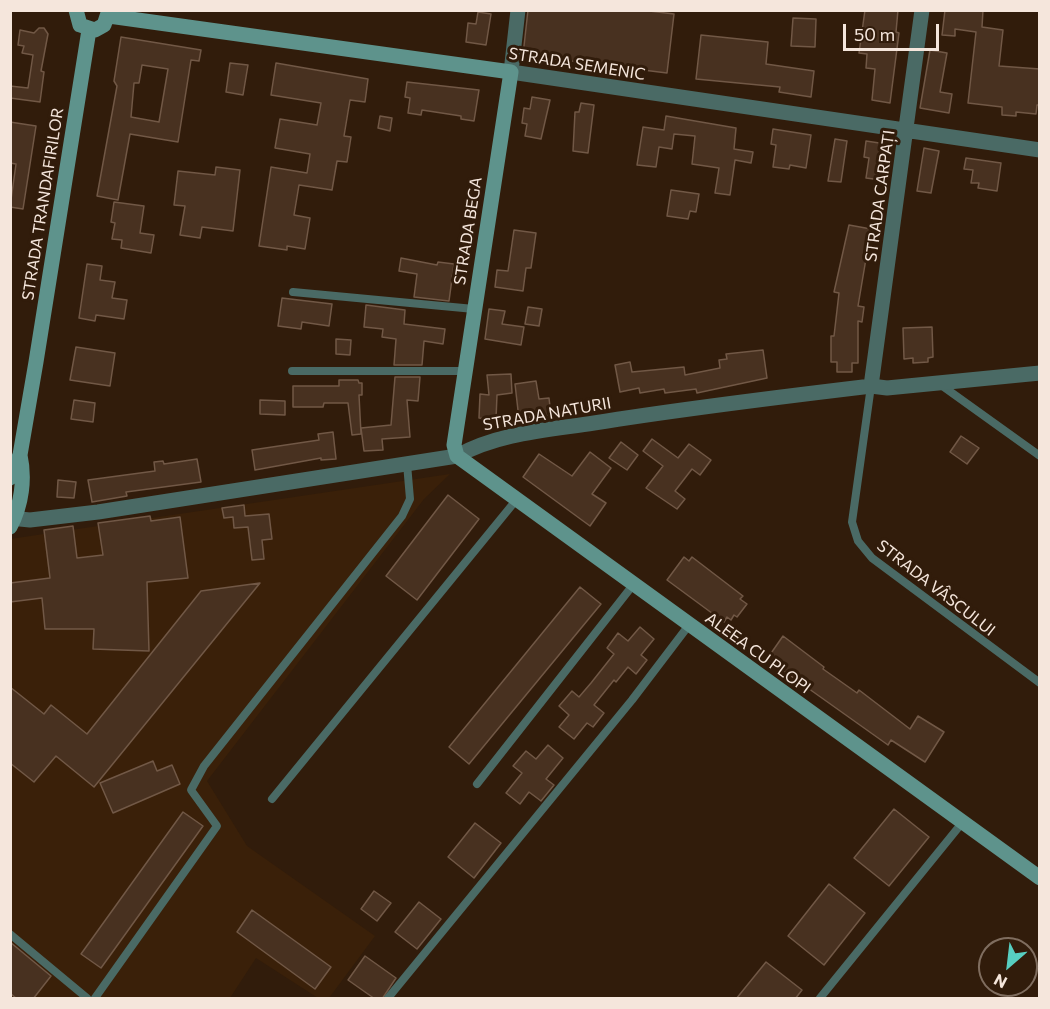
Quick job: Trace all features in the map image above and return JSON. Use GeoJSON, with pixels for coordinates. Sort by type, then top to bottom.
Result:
{"type":"FeatureCollection","features":[{"type":"Feature","properties":{"kind":"street"},"geometry":{"type":"LineString","coordinates":[[76,10],[80,25],[89,30],[100,29],[109,13]]}},
{"type":"Feature","properties":{"kind":"street","name":"STRADA BEGA"},"geometry":{"type":"LineString","coordinates":[[457,456],[454,446],[518,10]]}},
{"type":"Feature","properties":{"kind":"street","name":"STRADA CARPAȚI"},"geometry":{"type":"LineString","coordinates":[[871,386],[922,10]]}},
{"type":"Feature","properties":{"kind":"street","name":"STRADA SEMENIC"},"geometry":{"type":"LineString","coordinates":[[109,13],[1040,150]]}},
{"type":"Feature","properties":{"kind":"street","name":"STRADA TRANDAFIRILOR"},"geometry":{"type":"LineString","coordinates":[[10,478],[20,455],[89,30]]}},
{"type":"Feature","properties":{"kind":"street","name":"STRADA NATURII"},"geometry":{"type":"LineString","coordinates":[[17,521],[254,489],[407,462],[457,456],[477,445],[528,433],[871,386],[887,388],[940,384],[1040,373]]}},
{"type":"Feature","properties":{"kind":"street","name":"STRADA TRANDAFIRILOR"},"geometry":{"type":"LineString","coordinates":[[17,521],[23,471],[20,455]]}},
{"type":"Feature","properties":{"kind":"street","name":"ALEEA CU PLOPI"},"geometry":{"type":"LineString","coordinates":[[457,456],[1040,878]]}},
{"type":"Feature","properties":{"kind":"street"},"geometry":{"type":"LineString","coordinates":[[10,536],[17,521]]}},
{"type":"Feature","properties":{"kind":"lane"},"geometry":{"type":"LineString","coordinates":[[293,292],[474,309]]}},
{"type":"Feature","properties":{"kind":"lane"},"geometry":{"type":"LineString","coordinates":[[292,371],[465,371]]}},
{"type":"Feature","properties":{"kind":"lane"},"geometry":{"type":"LineString","coordinates":[[940,384],[1040,456]]}},
{"type":"Feature","properties":{"kind":"lane","name":"STRADA VÂSCULUI"},"geometry":{"type":"LineString","coordinates":[[871,386],[852,522],[858,541],[872,558],[1040,683]]}},
{"type":"Feature","properties":{"kind":"lane"},"geometry":{"type":"LineString","coordinates":[[95,999],[217,826],[191,790],[204,766],[402,516],[410,499],[407,462]]}},
{"type":"Feature","properties":{"kind":"lane"},"geometry":{"type":"LineString","coordinates":[[272,799],[517,498]]}},
{"type":"Feature","properties":{"kind":"lane"},"geometry":{"type":"LineString","coordinates":[[477,784],[633,585]]}},
{"type":"Feature","properties":{"kind":"lane"},"geometry":{"type":"LineString","coordinates":[[388,999],[632,700],[689,625]]}},
{"type":"Feature","properties":{"kind":"lane"},"geometry":{"type":"LineString","coordinates":[[820,999],[962,823]]}},
{"type":"Feature","properties":{"kind":"lane"},"geometry":{"type":"LineString","coordinates":[[10,934],[87,999]]}},
{"type":"Feature","properties":{"kind":"shaded area"},"geometry":{"type":"Polygon","coordinates":[[[450,474],[424,499],[207,781],[247,846],[375,936],[329,998],[318,998],[256,958],[230,998],[11,998],[10,539],[450,474]]]}},
{"type":"Feature","properties":{"kind":"building"},"geometry":{"type":"Polygon","coordinates":[[[528,10],[641,10],[674,14],[667,73],[523,55],[528,10]]]}},
{"type":"Feature","properties":{"kind":"building"},"geometry":{"type":"Polygon","coordinates":[[[865,10],[898,10],[896,32],[899,33],[890,103],[872,100],[875,69],[866,68],[867,54],[859,53],[865,10]]]}},
{"type":"Feature","properties":{"kind":"building"},"geometry":{"type":"Polygon","coordinates":[[[945,10],[983,10],[982,27],[1003,30],[999,66],[1040,69],[1040,105],[1037,105],[1036,114],[1016,112],[1016,116],[1002,115],[1002,107],[968,103],[976,32],[955,29],[955,36],[942,35],[945,10]]]}},
{"type":"Feature","properties":{"kind":"building"},"geometry":{"type":"Polygon","coordinates":[[[478,12],[491,14],[486,45],[466,42],[468,23],[476,24],[478,12]]]}},
{"type":"Feature","properties":{"kind":"building"},"geometry":{"type":"Polygon","coordinates":[[[793,18],[816,19],[815,47],[791,46],[793,18]]]}},
{"type":"Feature","properties":{"kind":"building"},"geometry":{"type":"Polygon","coordinates":[[[39,28],[44,28],[48,34],[41,71],[44,72],[40,102],[10,98],[10,86],[28,88],[33,55],[22,53],[24,46],[18,45],[20,30],[34,33],[39,28]]]}},
{"type":"Feature","properties":{"kind":"building"},"geometry":{"type":"Polygon","coordinates":[[[701,35],[768,42],[766,64],[814,71],[811,97],[779,92],[780,87],[696,79],[701,35]]]}},
{"type":"Feature","properties":{"kind":"building"},"geometry":{"type":"Polygon","coordinates":[[[121,37],[201,50],[199,61],[191,60],[178,142],[130,134],[118,200],[97,196],[117,86],[114,81],[121,37]],[[142,65],[139,83],[134,83],[131,117],[159,122],[168,69],[142,65]]]}},
{"type":"Feature","properties":{"kind":"building"},"geometry":{"type":"Polygon","coordinates":[[[930,50],[947,53],[940,92],[952,94],[949,113],[920,108],[930,50]]]}},
{"type":"Feature","properties":{"kind":"building"},"geometry":{"type":"Polygon","coordinates":[[[230,63],[248,65],[243,95],[226,92],[230,63]]]}},
{"type":"Feature","properties":{"kind":"building"},"geometry":{"type":"Polygon","coordinates":[[[276,63],[368,79],[365,102],[350,100],[344,136],[351,137],[347,162],[337,161],[332,190],[299,185],[294,215],[310,218],[305,249],[287,246],[287,250],[259,246],[271,167],[307,173],[310,154],[275,148],[280,119],[317,125],[321,103],[271,95],[276,63]]]}},
{"type":"Feature","properties":{"kind":"building"},"geometry":{"type":"Polygon","coordinates":[[[407,82],[479,90],[474,121],[461,119],[461,116],[422,110],[421,115],[408,113],[410,98],[405,97],[407,82]]]}},
{"type":"Feature","properties":{"kind":"building"},"geometry":{"type":"Polygon","coordinates":[[[532,97],[550,100],[541,139],[525,136],[527,124],[522,123],[524,108],[530,109],[532,97]]]}},
{"type":"Feature","properties":{"kind":"building"},"geometry":{"type":"Polygon","coordinates":[[[581,103],[594,105],[588,153],[573,151],[575,112],[579,112],[581,103]]]}},
{"type":"Feature","properties":{"kind":"building"},"geometry":{"type":"Polygon","coordinates":[[[380,116],[392,118],[390,131],[378,128],[380,116]]]}},
{"type":"Feature","properties":{"kind":"building"},"geometry":{"type":"Polygon","coordinates":[[[666,116],[736,128],[734,149],[753,152],[751,163],[735,160],[730,195],[715,193],[719,168],[692,164],[695,136],[674,134],[672,149],[659,147],[656,167],[637,165],[643,127],[664,130],[666,116]]]}},
{"type":"Feature","properties":{"kind":"building"},"geometry":{"type":"Polygon","coordinates":[[[10,122],[36,126],[23,209],[10,207],[16,164],[10,163],[10,122]]]}},
{"type":"Feature","properties":{"kind":"building"},"geometry":{"type":"Polygon","coordinates":[[[773,129],[811,135],[806,168],[790,165],[789,169],[773,167],[776,145],[771,144],[773,129]]]}},
{"type":"Feature","properties":{"kind":"building"},"geometry":{"type":"Polygon","coordinates":[[[835,139],[847,141],[841,182],[828,181],[835,139]]]}},
{"type":"Feature","properties":{"kind":"building"},"geometry":{"type":"Polygon","coordinates":[[[866,141],[886,144],[881,180],[866,178],[869,158],[864,157],[866,141]]]}},
{"type":"Feature","properties":{"kind":"building"},"geometry":{"type":"Polygon","coordinates":[[[924,148],[939,151],[931,193],[917,191],[924,148]]]}},
{"type":"Feature","properties":{"kind":"building"},"geometry":{"type":"Polygon","coordinates":[[[966,158],[1001,163],[997,191],[978,188],[979,183],[971,183],[973,170],[964,169],[966,158]]]}},
{"type":"Feature","properties":{"kind":"building"},"geometry":{"type":"Polygon","coordinates":[[[216,167],[240,170],[233,231],[202,227],[200,238],[180,235],[185,206],[174,205],[178,171],[215,175],[216,167]]]}},
{"type":"Feature","properties":{"kind":"building"},"geometry":{"type":"Polygon","coordinates":[[[671,190],[699,194],[696,212],[690,211],[688,219],[667,216],[671,190]]]}},
{"type":"Feature","properties":{"kind":"building"},"geometry":{"type":"Polygon","coordinates":[[[114,202],[144,206],[140,233],[154,235],[151,253],[121,248],[122,240],[112,239],[115,223],[111,222],[114,202]]]}},
{"type":"Feature","properties":{"kind":"building"},"geometry":{"type":"Polygon","coordinates":[[[849,225],[871,229],[858,306],[864,307],[862,322],[858,321],[858,363],[852,363],[852,372],[837,372],[837,362],[831,362],[831,336],[834,336],[839,293],[834,292],[849,225]]]}},
{"type":"Feature","properties":{"kind":"building"},"geometry":{"type":"Polygon","coordinates":[[[514,230],[536,233],[531,268],[526,268],[523,291],[495,287],[497,270],[508,271],[514,230]]]}},
{"type":"Feature","properties":{"kind":"building"},"geometry":{"type":"Polygon","coordinates":[[[401,258],[437,265],[438,262],[454,264],[449,301],[414,297],[417,274],[399,271],[401,258]]]}},
{"type":"Feature","properties":{"kind":"building"},"geometry":{"type":"Polygon","coordinates":[[[87,264],[102,266],[100,280],[115,282],[112,298],[127,300],[124,319],[96,315],[95,321],[79,318],[87,264]]]}},
{"type":"Feature","properties":{"kind":"building"},"geometry":{"type":"Polygon","coordinates":[[[282,298],[332,304],[329,326],[302,322],[301,329],[278,326],[282,298]]]}},
{"type":"Feature","properties":{"kind":"building"},"geometry":{"type":"Polygon","coordinates":[[[366,305],[405,310],[404,324],[445,329],[443,344],[424,341],[422,365],[394,365],[396,339],[382,337],[383,329],[364,327],[366,305]]]}},
{"type":"Feature","properties":{"kind":"building"},"geometry":{"type":"Polygon","coordinates":[[[528,307],[542,309],[539,326],[525,324],[528,307]]]}},
{"type":"Feature","properties":{"kind":"building"},"geometry":{"type":"Polygon","coordinates":[[[489,309],[505,311],[502,324],[524,327],[521,345],[485,339],[489,309]]]}},
{"type":"Feature","properties":{"kind":"building"},"geometry":{"type":"Polygon","coordinates":[[[932,327],[933,357],[928,358],[928,362],[913,363],[913,358],[904,359],[903,328],[932,327]]]}},
{"type":"Feature","properties":{"kind":"building"},"geometry":{"type":"Polygon","coordinates":[[[336,339],[351,340],[350,355],[336,354],[336,339]]]}},
{"type":"Feature","properties":{"kind":"building"},"geometry":{"type":"Polygon","coordinates":[[[76,347],[115,353],[110,386],[70,380],[76,347]]]}},
{"type":"Feature","properties":{"kind":"building"},"geometry":{"type":"Polygon","coordinates":[[[763,350],[767,378],[697,393],[696,389],[665,393],[664,389],[640,393],[639,388],[620,392],[615,365],[630,362],[632,372],[684,367],[685,375],[720,368],[719,360],[727,359],[726,354],[763,350]]]}},
{"type":"Feature","properties":{"kind":"building"},"geometry":{"type":"Polygon","coordinates":[[[511,374],[512,393],[497,395],[496,419],[479,418],[480,394],[489,395],[487,375],[511,374]]]}},
{"type":"Feature","properties":{"kind":"building"},"geometry":{"type":"Polygon","coordinates":[[[395,377],[420,377],[418,401],[407,400],[410,437],[382,439],[383,450],[364,451],[361,428],[391,425],[395,377]]]}},
{"type":"Feature","properties":{"kind":"building"},"geometry":{"type":"Polygon","coordinates":[[[339,380],[358,380],[362,383],[362,395],[359,395],[361,434],[352,435],[348,403],[324,403],[323,407],[293,407],[293,386],[339,386],[339,380]]]}},
{"type":"Feature","properties":{"kind":"building"},"geometry":{"type":"Polygon","coordinates":[[[536,381],[539,399],[549,398],[551,415],[519,419],[515,384],[536,381]]]}},
{"type":"Feature","properties":{"kind":"building"},"geometry":{"type":"Polygon","coordinates":[[[74,400],[95,403],[93,422],[71,419],[74,400]]]}},
{"type":"Feature","properties":{"kind":"building"},"geometry":{"type":"Polygon","coordinates":[[[260,400],[285,401],[285,415],[260,414],[260,400]]]}},
{"type":"Feature","properties":{"kind":"building"},"geometry":{"type":"Polygon","coordinates":[[[333,432],[336,459],[321,460],[321,458],[255,470],[252,450],[319,440],[318,434],[333,432]]]}},
{"type":"Feature","properties":{"kind":"building"},"geometry":{"type":"Polygon","coordinates":[[[961,436],[979,448],[967,464],[950,452],[961,436]]]}},
{"type":"Feature","properties":{"kind":"building"},"geometry":{"type":"Polygon","coordinates":[[[652,439],[678,458],[689,444],[711,460],[700,475],[692,469],[675,491],[685,499],[677,509],[646,488],[663,466],[643,451],[652,439]]]}},
{"type":"Feature","properties":{"kind":"building"},"geometry":{"type":"Polygon","coordinates":[[[621,442],[638,455],[627,470],[609,458],[621,442]]]}},
{"type":"Feature","properties":{"kind":"building"},"geometry":{"type":"Polygon","coordinates":[[[590,452],[611,468],[592,494],[606,503],[590,526],[523,477],[539,454],[572,476],[590,452]]]}},
{"type":"Feature","properties":{"kind":"building"},"geometry":{"type":"Polygon","coordinates":[[[197,459],[201,482],[126,492],[127,496],[92,502],[88,480],[155,471],[154,462],[163,461],[164,464],[197,459]]]}},
{"type":"Feature","properties":{"kind":"building"},"geometry":{"type":"Polygon","coordinates":[[[58,480],[76,482],[74,498],[57,497],[58,480]]]}},
{"type":"Feature","properties":{"kind":"building"},"geometry":{"type":"Polygon","coordinates":[[[448,495],[479,519],[417,600],[386,576],[448,495]]]}},
{"type":"Feature","properties":{"kind":"building"},"geometry":{"type":"Polygon","coordinates":[[[244,505],[245,516],[269,514],[272,539],[262,540],[264,559],[252,560],[248,527],[234,528],[233,517],[224,518],[222,508],[244,505]]]}},
{"type":"Feature","properties":{"kind":"building"},"geometry":{"type":"Polygon","coordinates":[[[150,516],[151,521],[180,517],[188,578],[147,582],[149,651],[93,649],[94,629],[45,629],[42,598],[10,602],[10,583],[50,578],[44,530],[73,526],[77,558],[103,555],[98,523],[150,516]]]}},
{"type":"Feature","properties":{"kind":"building"},"geometry":{"type":"Polygon","coordinates":[[[684,557],[689,561],[692,557],[743,596],[740,599],[747,604],[737,617],[734,615],[731,620],[727,617],[724,622],[667,580],[684,557]]]}},
{"type":"Feature","properties":{"kind":"building"},"geometry":{"type":"Polygon","coordinates":[[[260,583],[94,787],[56,756],[34,782],[10,763],[10,687],[44,714],[51,705],[87,734],[201,591],[260,583]]]}},
{"type":"Feature","properties":{"kind":"building"},"geometry":{"type":"Polygon","coordinates":[[[580,587],[601,604],[469,764],[449,747],[580,587]]]}},
{"type":"Feature","properties":{"kind":"building"},"geometry":{"type":"Polygon","coordinates":[[[640,627],[654,639],[641,655],[647,660],[636,674],[628,667],[616,682],[614,680],[594,705],[604,713],[593,727],[587,723],[574,739],[559,727],[569,715],[559,706],[572,691],[579,697],[591,683],[614,654],[607,648],[618,633],[628,641],[640,627]]]}},
{"type":"Feature","properties":{"kind":"building"},"geometry":{"type":"Polygon","coordinates":[[[783,636],[824,667],[823,669],[857,693],[859,690],[910,729],[918,716],[944,732],[925,762],[891,740],[888,745],[767,659],[783,636]]]}},
{"type":"Feature","properties":{"kind":"building"},"geometry":{"type":"Polygon","coordinates":[[[548,745],[563,758],[546,779],[554,785],[541,801],[529,792],[520,804],[506,793],[522,773],[513,766],[526,751],[536,759],[548,745]]]}},
{"type":"Feature","properties":{"kind":"building"},"geometry":{"type":"Polygon","coordinates":[[[153,761],[157,771],[172,765],[180,784],[113,813],[100,783],[153,761]]]}},
{"type":"Feature","properties":{"kind":"building"},"geometry":{"type":"Polygon","coordinates":[[[894,809],[929,837],[889,886],[854,858],[894,809]]]}},
{"type":"Feature","properties":{"kind":"building"},"geometry":{"type":"Polygon","coordinates":[[[183,812],[203,826],[101,968],[81,954],[183,812]]]}},
{"type":"Feature","properties":{"kind":"building"},"geometry":{"type":"Polygon","coordinates":[[[475,823],[501,843],[474,878],[448,857],[475,823]]]}},
{"type":"Feature","properties":{"kind":"building"},"geometry":{"type":"Polygon","coordinates":[[[829,884],[865,913],[824,965],[788,936],[829,884]]]}},
{"type":"Feature","properties":{"kind":"building"},"geometry":{"type":"Polygon","coordinates":[[[374,891],[391,903],[377,921],[361,909],[374,891]]]}},
{"type":"Feature","properties":{"kind":"building"},"geometry":{"type":"Polygon","coordinates":[[[419,902],[441,919],[417,949],[395,932],[419,902]]]}},
{"type":"Feature","properties":{"kind":"building"},"geometry":{"type":"Polygon","coordinates":[[[252,910],[331,967],[315,989],[237,932],[252,910]]]}},
{"type":"Feature","properties":{"kind":"building"},"geometry":{"type":"Polygon","coordinates":[[[10,942],[51,976],[33,999],[17,999],[10,993],[10,942]]]}},
{"type":"Feature","properties":{"kind":"building"},"geometry":{"type":"Polygon","coordinates":[[[365,956],[396,978],[382,999],[375,999],[348,980],[365,956]]]}},
{"type":"Feature","properties":{"kind":"building"},"geometry":{"type":"Polygon","coordinates":[[[766,962],[802,990],[795,999],[736,999],[766,962]]]}}]}
